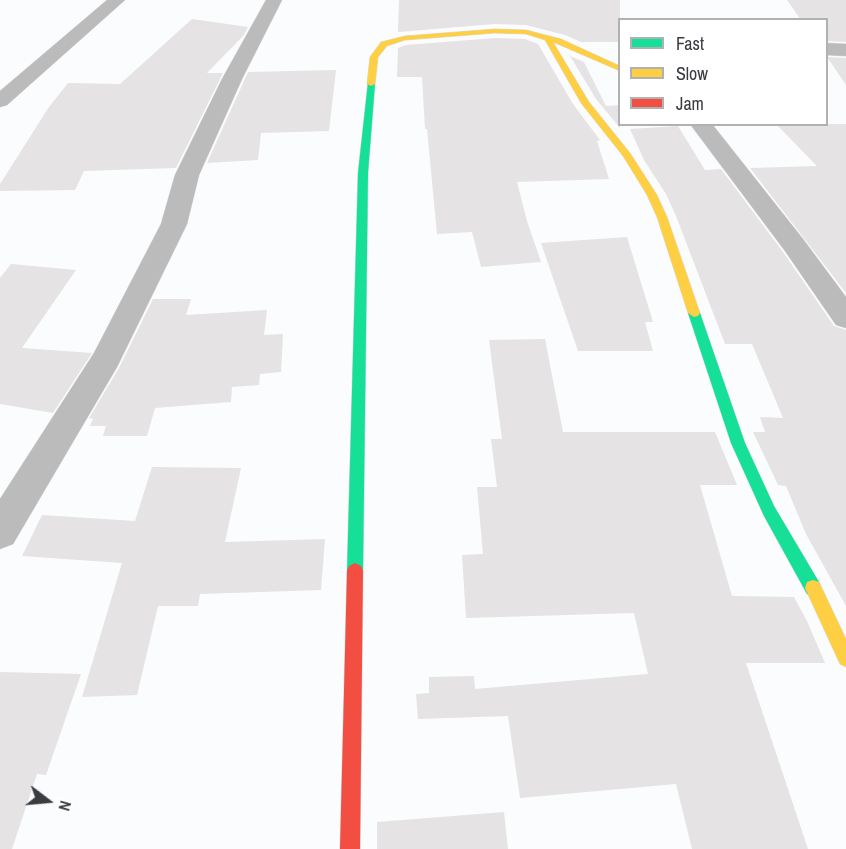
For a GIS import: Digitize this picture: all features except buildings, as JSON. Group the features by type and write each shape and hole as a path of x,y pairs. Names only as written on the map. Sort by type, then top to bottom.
{"street":[{"path":"0,101 117,0"},
{"path":"0,532 106,359 174,224 187,175 232,79 274,0"},
{"path":"350,849 363,173 374,57 384,44 405,38 448,33 526,32 618,68"},
{"path":"548,39 585,103 627,155 652,195 665,225 738,443 769,511 823,606 846,657"},
{"path":"828,50 846,51"},
{"path":"702,126 795,245 846,318"}],"traffic: fast":[{"path":"355,571 363,173 371,84"},
{"path":"694,313 738,443 769,511 813,588"}],"traffic: slow":[{"path":"371,84 374,57 384,44 405,38 495,31 526,32 558,41 618,68"},
{"path":"548,39 585,103 627,155 652,195 662,217 694,313"},
{"path":"813,588 846,658"}],"traffic: jam":[{"path":"350,849 355,571"}]}
